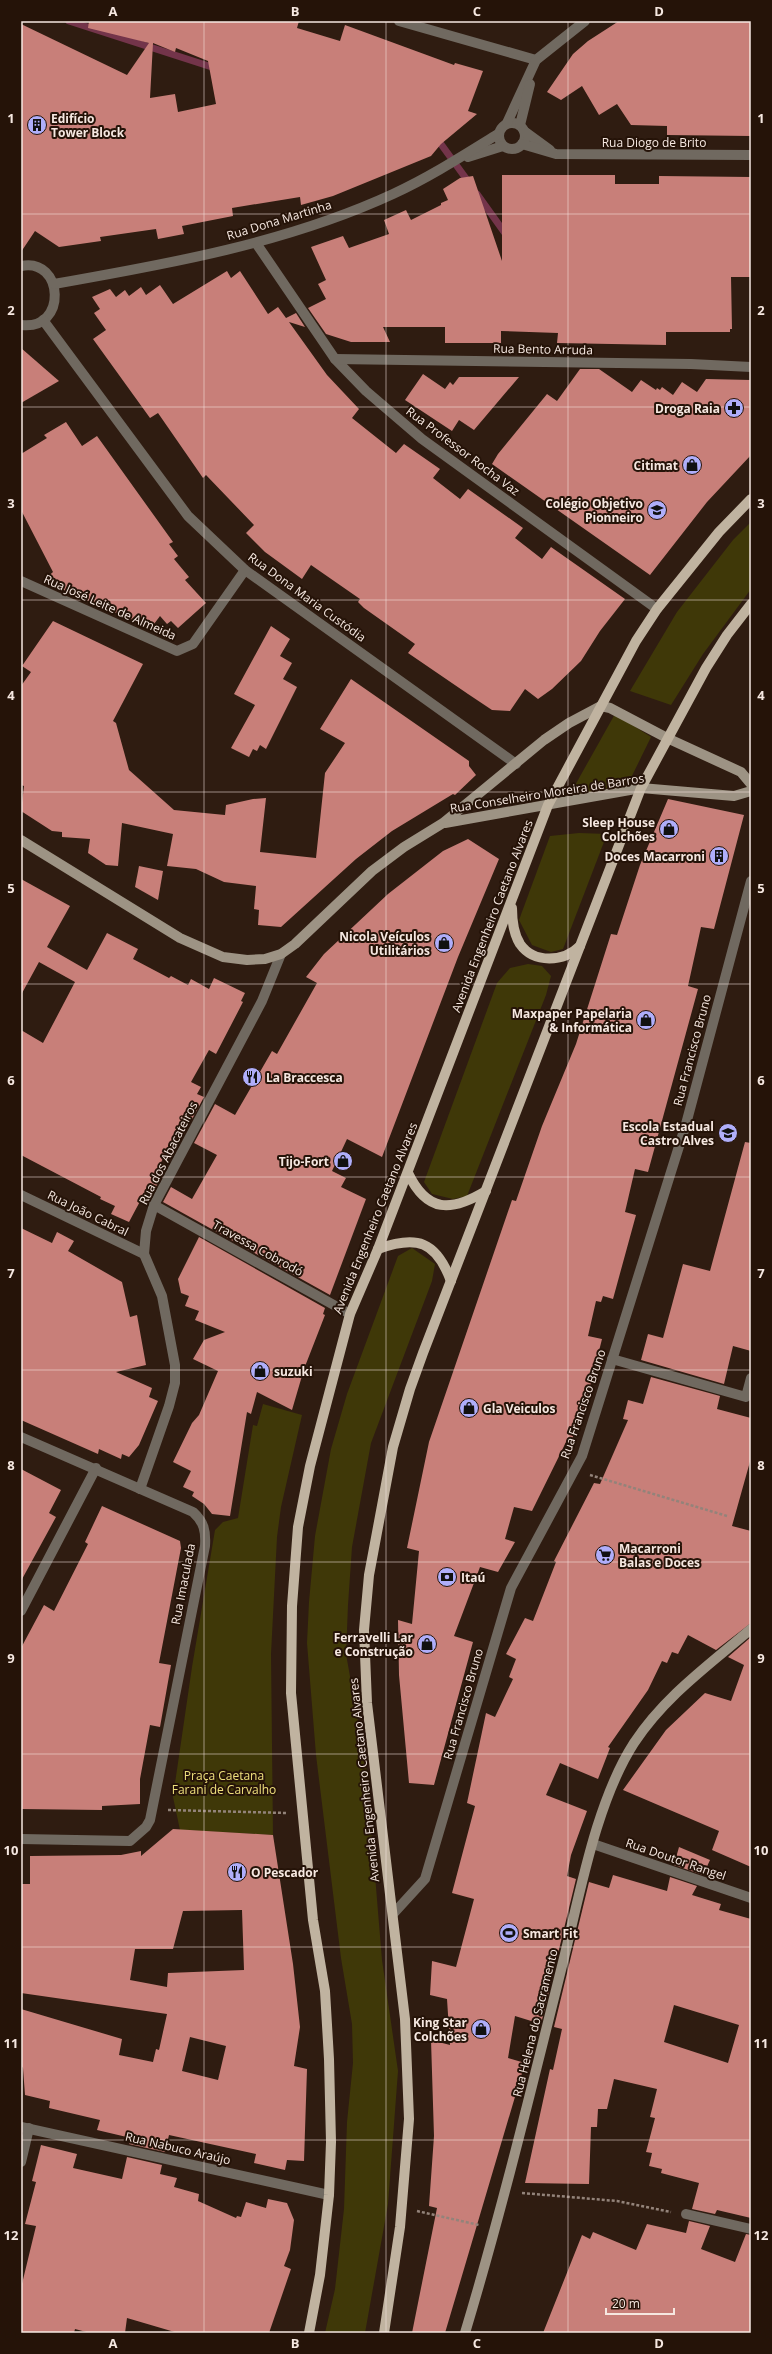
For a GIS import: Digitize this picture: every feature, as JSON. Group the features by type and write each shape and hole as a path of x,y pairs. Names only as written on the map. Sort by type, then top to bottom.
{"main road":[{"name":"Avenida Engenheiro Caetano Alvares","path":"309,2333 320,2274 329,2195 331,2142 329,2059 325,1991 313,1920 304,1814 291,1693 292,1606 298,1527 310,1466 350,1314 408,1173 512,904 548,805 636,641 657,609 719,532 751,499"},
{"name":"Avenida Engenheiro Caetano Alvares","path":"384,2333 402,2207 409,2119 405,2018 367,1703 364,1630 368,1575 393,1447 410,1389 641,788 667,738 727,635 751,604"},
{"name":"Rua Conselheiro Moreira de Barros","path":"21,840 180,938 223,957 247,960 281,954 311,930 372,871 404,847 443,823 569,723 601,706"},
{"path":"601,706 610,708 667,738 741,772 751,784"},
{"name":"Rua Conselheiro Moreira de Barros","path":"443,823 641,788 734,796 751,791"},
{"path":"512,904 512,923 516,936 526,950 546,959 554,959 568,955 580,945"},
{"path":"408,1173 415,1187 425,1198 441,1206 462,1204 486,1191"},
{"path":"378,1249 397,1242 411,1241 426,1245 438,1255 445,1264 451,1281"},
{"name":"Rua Helena do Sacramento","path":"465,2333 497,2229 593,1844 617,1775 633,1745 667,1700 751,1629"}],"street":[{"path":"399,21 536,60"},
{"path":"507,123 536,60 585,21"},
{"path":"536,60 522,128 525,138 522,144 517,148 510,149 503,146 498,134 501,127 507,123 514,122 522,128 556,154"},
{"name":"Rua Dona Martinha","path":"54,284 126,271 256,243 339,215 393,194 455,161 498,134"},
{"name":"Rua Diogo de Brito","path":"522,144 556,154 751,155"},
{"name":"Rua Dona Martinha","path":"455,161 503,146"},
{"name":"Rua Professor Rocha Vaz","path":"256,243 334,359 366,391 422,439 657,609"},
{"path":"21,266 37,268 47,274 54,284 55,304 43,320 35,324 21,325"},
{"name":"Rua Dona Maria Custódia","path":"43,320 188,516 245,570 516,764"},
{"name":"Rua Bento Arruda","path":"334,359 691,364 751,367"},
{"name":"Rua José Leite de Almeida","path":"21,581 177,651 192,644 245,570"},
{"name":"Rua Francisco Bruno","path":"392,1914 425,1879 511,1588 582,1456 686,1124 751,881"},
{"name":"Rua dos Abacateiros","path":"140,1489 169,1406 175,1383 175,1365 162,1296 144,1254 146,1231 154,1206 262,1001 281,954"},
{"name":"Rua João Cabral","path":"21,1195 144,1254"},
{"name":"Travessa Cobrodó","path":"154,1206 350,1314"},
{"path":"612,1359 746,1397 751,1378"},
{"name":"Rua Imaculada","path":"21,1437 96,1468 193,1512 200,1518 206,1530 205,1546 153,1810 146,1827 130,1841 21,1839"},
{"path":"21,1611 96,1468"},
{"name":"Rua Doutor Rangel","path":"593,1844 751,1898"},
{"path":"21,2162 25,2128"},
{"name":"Rua Nabuco Araújo","path":"25,2128 329,2195"},
{"path":"686,2214 751,2229"}],"path":[{"path":"575,1470 726,1516"},
{"path":"153,1810 304,1814"},
{"path":"506,2192 617,2202 686,2214"},
{"path":"402,2207 497,2229"}],"green space":[{"path":"751,522 751,589 703,654 671,705 630,691 677,612 733,540"},
{"path":"615,714 651,737 628,784 569,796"},
{"path":"579,833 607,834 563,949 551,952 532,945 519,920 550,836"},
{"path":"528,964 542,966 551,976 546,995 467,1196 453,1199 432,1194 424,1182 497,983 510,968"},
{"path":"412,1248 435,1264 432,1281 371,1443 352,1547 346,1654 366,1766 382,1960 398,2071 388,2204 365,2333 325,2333 335,2289 344,2209 347,2122 353,2063 352,2024 341,1958 316,1755 307,1643 309,1602 315,1536 331,1449 347,1394 398,1256"},
{"name":"Praça Caetana Farani de Carvalho","path":"263,1404 302,1415 281,1507 277,1537 271,1654 273,1835 180,1830 173,1797 192,1667 215,1530 223,1522 238,1518 253,1425 257,1426"}],"building":[{"path":"89,21 299,21 297,28 340,41 345,25 454,65 455,63 483,71 468,111 477,114 441,144 431,156 333,196 301,205 300,197 232,208 233,216 182,226 184,234 158,239 156,229 100,237 101,241 59,247 35,231 21,252 21,24 127,75 149,43 88,28","holes":["153,43 175,52 176,48 208,61 216,104 178,112 175,94 150,98"]},
{"path":"619,21 751,21 750,136 667,135 667,126 631,125 617,104 599,115 582,86 561,100 547,92 573,54 588,41"},
{"path":"502,175 615,175 615,184 659,184 659,176 751,177 751,277 731,277 732,329 730,329 730,332 666,332 666,345 557,343 558,333 501,331 501,343 445,343 445,327 383,327 390,342 351,342 326,334 308,308 326,299 318,284 326,280 311,247 343,236 349,248 389,234 384,220 406,210 411,220 448,200 443,189 460,178 473,176 502,261"},
{"path":"227,271 231,278 240,271 268,314 278,307 286,318 296,313 305,327 289,322 327,375 359,409 352,418 396,453 404,444 440,469 433,478 460,499 468,489 523,528 515,538 542,559 551,547 625,599 600,631 581,661 552,689 538,699 525,689 510,711 492,710 468,694 408,653 415,644 364,608 358,602 360,599 311,565 302,579 265,552 246,533 254,525 206,475 203,478 158,413 150,418 93,339 106,330 94,313 100,309 92,297 110,289 116,297 125,290 129,296 141,287 146,295 160,285 173,304"},
{"path":"21,348 59,381 21,403"},
{"path":"580,369 599,369 632,392 641,380 656,390 657,388 660,390 662,387 673,395 682,382 697,392 706,379 751,380 751,455 707,502 650,575 492,464 498,454 547,394 557,401"},
{"path":"423,374 445,389 450,382 453,385 459,377 519,377 474,430 459,420 452,431 405,400"},
{"path":"66,422 82,446 97,436 173,542 169,544 178,556 174,559 189,577 185,580 206,603 178,628 171,621 167,624 160,616 151,628 43,581 53,572 21,510 21,454 47,438 44,435"},
{"path":"53,621 143,664 113,721 116,723 129,770 174,810 225,815 226,805 253,799 266,798 260,852 316,858 325,773 345,743 320,729 351,679 469,761 469,766 476,775 455,795 453,794 392,831 356,859 281,927 258,925 259,910 254,909 256,886 224,882 196,869 167,866 173,834 122,823 118,866 106,865 88,853 90,839 62,837 62,832 52,831 21,811 24,786 21,785 21,686 31,672 22,666"},
{"path":"271,626 290,639 280,656 292,663 283,679 297,687 266,749 260,745 257,751 253,749 249,757 231,748 255,705 234,694"},
{"path":"668,799 744,815 714,929 701,927 688,986 698,989 648,1172 635,1169 625,1212 636,1215 613,1299 603,1296 601,1302 596,1301 588,1336 602,1339 586,1403 570,1444 566,1442 532,1511 514,1507 505,1539 515,1542 498,1572 480,1567 454,1636 473,1642 434,1785 409,1783 399,1675 398,1620 412,1624 419,1551 407,1548 429,1442 512,1200 516,1201 542,1126 576,1044 611,934 617,935 640,865"},
{"path":"468,839 499,859 458,957 382,1157 347,1139 332,1171 346,1178 341,1187 366,1199 330,1295 163,1202 171,1187 192,1199 217,1155 194,1143 215,1104 235,1115 272,1051 277,1054 317,983 306,977 324,954 388,894 443,851"},
{"path":"139,866 163,871 158,900 135,887"},
{"path":"21,879 70,906 47,947 87,970 107,933 138,949 133,959 169,978 171,976 188,985 191,979 209,989 214,978 245,993 241,1001 243,1002 216,1054 209,1050 191,1082 201,1087 197,1094 204,1097 183,1136 177,1133 153,1177 159,1181 151,1196 145,1192 129,1222 111,1214 115,1206 100,1199 101,1197 21,1155 21,1030 43,1043 75,982 39,962 21,995"},
{"path":"745,1142 751,1143 751,1351 733,1346 724,1384 641,1360 648,1334 663,1338 683,1264 710,1271"},
{"path":"21,1228 52,1243 57,1232 74,1241 68,1251 122,1282 130,1317 137,1315 146,1365 116,1372 152,1388 149,1397 158,1401 139,1445 129,1457 122,1454 121,1459 99,1449 98,1454 21,1420"},
{"path":"199,1237 325,1308 323,1314 325,1315 304,1369 292,1410 257,1392 251,1414 247,1412 230,1516 212,1514 204,1504 192,1496 194,1492 183,1487 191,1471 173,1462 192,1423 199,1415 218,1371 193,1359 204,1340 225,1332 195,1320 199,1311 185,1306 189,1296 181,1293 178,1279"},
{"path":"651,1377 720,1396 717,1409 751,1418 751,1458 732,1526 751,1531 751,1623 716,1650 688,1635 678,1654 672,1652 667,1663 662,1661 648,1690 608,1747 610,1748 598,1779 560,1763 546,1795 587,1811 571,1855 567,1876 576,1879 541,2024 515,2016 508,2058 525,2063 445,2333 412,2333 437,2208 429,2206 434,2136 431,2040 450,2045 447,1999 430,1995 432,1961 456,1967 474,1899 452,1893 475,1806 467,1803 486,1713 495,1717 513,1679 509,1677 516,1659 506,1654 525,1618 533,1621 556,1562 554,1561 594,1483 600,1484 628,1420 623,1419 628,1400 643,1404"},
{"path":"21,1469 61,1490 49,1513 56,1517 21,1581"},
{"path":"102,1506 180,1541 181,1548 159,1663 171,1665 160,1727 150,1725 140,1779 140,1804 102,1806 102,1810 21,1809 21,1648 44,1605 54,1611 88,1544 85,1542"},
{"path":"751,1637 751,1867 712,1850 719,1831 623,1790 666,1730 705,1693 731,1701 744,1665 728,1657"},
{"path":"173,1829 273,1835 293,1964 300,2027 294,2066 307,2069 304,2161 287,2160 285,2170 254,2163 256,2154 169,2135 165,2152 129,2144 131,2138 97,2130 100,2120 49,2108 50,2101 25,2095 23,2068 21,2065 21,2009 122,2039 119,2055 153,2062 156,2049 159,2050 167,2014 21,1993 21,1884 30,1884 30,1856 121,1855 141,1851 141,1856","holes":["242,1910 244,1970 168,1973 167,1987 130,1980 135,1949 173,1949 183,1911","190,2037 226,2046 218,2080 182,2071"]},
{"path":"679,1847 710,1860 703,1875 674,1865"},
{"path":"613,1875 667,1891 670,1877 697,1886 692,1895 721,1904 719,1910 751,1919 751,2218 717,2210 715,2214 692,2209 699,2183 661,2173 662,2169 649,2166 652,2153 646,2152 655,2118 650,2117 657,2089 614,2079 607,2109 598,2109 597,2127 591,2127 589,2184 525,2183 550,2069 553,2070 562,2029 554,2027 589,1882 609,1888","holes":["674,2005 739,2025 728,2063 664,2042"]},
{"path":"41,2145 77,2154 73,2168 122,2179 127,2157 162,2165 160,2174 177,2178 174,2187 199,2194 198,2201 236,2218 237,2216 241,2217 246,2202 266,2208 268,2199 287,2203 294,2220 290,2250 284,2266 291,2269 269,2333 178,2333 127,2318 125,2333 90,2333 75,2329 74,2333 21,2333 21,2288 36,2226 25,2224 36,2182 32,2181"},
{"path":"689,2221 710,2226 701,2249 735,2262 746,2234 751,2235 751,2333 543,2333 582,2235 590,2239 593,2232 636,2250 647,2224 686,2233"}],"waterway":[{"path":"69,21 218,69"},
{"path":"435,139 438,140 470,184"},
{"path":"477,194 507,236"}],"place":[{"name":"Edifício Tower Block","path":"37,125"},
{"name":"Droga Raia","path":"734,408"},
{"name":"Citimat","path":"692,465"},
{"name":"Colégio Objetivo Pionneiro","path":"657,510"},
{"name":"Sleep House Colchões","path":"669,829"},
{"name":"Doces Macarroni","path":"719,856"},
{"name":"Nicola Veículos Utilitários","path":"444,943"},
{"name":"Maxpaper Papelaria & Informática","path":"646,1020"},
{"name":"La Braccesca","path":"252,1077"},
{"name":"Escola Estadual Castro Alves","path":"728,1133"},
{"name":"Tijo-Fort","path":"343,1161"},
{"name":"suzuki","path":"260,1371"},
{"name":"Gla Veiculos","path":"469,1408"},
{"name":"Macarroni Balas e Doces","path":"605,1555"},
{"name":"Itaú","path":"447,1577"},
{"name":"Ferravelli Lar e Construção","path":"427,1644"},
{"name":"O Pescador","path":"237,1872"},
{"name":"Smart Fit","path":"509,1933"},
{"name":"King Star Colchões","path":"481,2029"}]}
